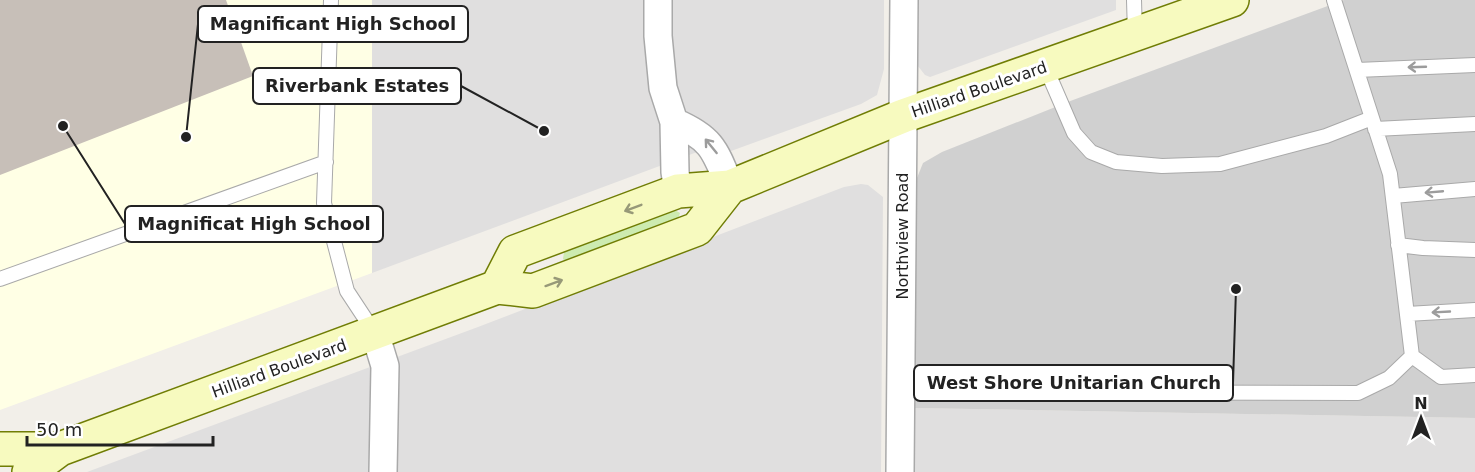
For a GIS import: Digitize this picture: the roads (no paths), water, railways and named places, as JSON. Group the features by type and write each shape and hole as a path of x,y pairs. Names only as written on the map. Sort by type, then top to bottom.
{"main road":[{"name":"Hilliard Boulevard","path":"497,287 515,252 678,191 730,186 903,116 1232,0"},
{"name":"Hilliard Boulevard","path":"29,472 375,333 497,287 533,291 698,229 730,186"},
{"name":"Hilliard Boulevard","path":"0,449 60,460"}],"street":[{"path":"658,0 658,36 663,88 674,122 675,172 678,191"},
{"name":"Northview Road","path":"900,472 904,0"},
{"path":"674,122 705,139 716,152 730,186"},
{"path":"375,333 385,366 383,472"}],"lane":[{"path":"331,0 324,203 347,291 375,333"},
{"path":"1134,0 1135,34"},
{"path":"1334,0 1390,174 1412,356 1441,377 1475,375"},
{"path":"1357,70 1475,65"},
{"path":"1045,66 1074,133 1091,152 1116,162 1162,166 1220,164 1374,123 1475,124"},
{"path":"0,279 326,162"},
{"path":"1393,196 1475,189"},
{"path":"1398,244 1423,248 1475,250"},
{"path":"1407,314 1475,310"},
{"path":"901,392 1358,393 1389,378 1412,356"}],"place":[{"name":"Magnificat High School","path":"63,126"},
{"name":"Riverbank Estates","path":"544,131"},
{"name":"Magnificant High School","path":"186,137"},
{"name":"West Shore Unitarian Church","path":"1236,289"}]}
